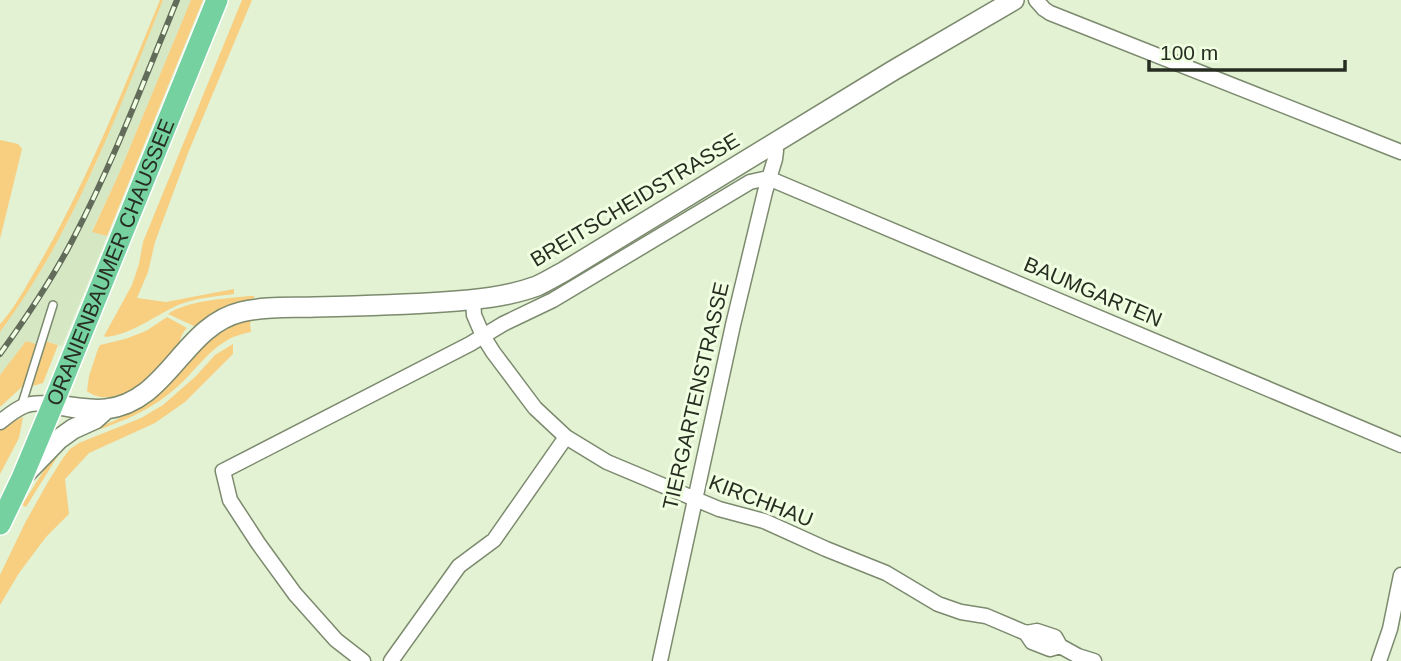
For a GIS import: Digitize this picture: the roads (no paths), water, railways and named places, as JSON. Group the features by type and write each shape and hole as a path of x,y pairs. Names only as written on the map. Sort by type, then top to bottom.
{"main road":[{"name":"ORANIENBAUMER CHAUSSEE","path":"0,524 53,404 217,0"}],"street":[{"name":"BREITSCHEIDSTRASSE","path":"53,404 106,409 128,402 144,394 164,376 206,329 242,312 473,300 508,295 538,285 1014,0"},
{"path":"1036,0 1050,13 1401,152"},
{"name":"TIERGARTENSTRASSE","path":"660,661 733,325 768,178 775,159 773,143"},
{"name":"BREITSCHEIDSTRASSE","path":"363,661 336,639 295,594 230,500 223,471 553,300 750,182 768,178"},
{"name":"BAUMGARTEN","path":"768,178 1401,445"},
{"name":"KIRCHHAU","path":"473,300 474,315 483,336 535,408 566,437 607,462 719,509 764,521 886,573 938,604 961,612 986,616 1026,633 1037,631 1055,637 1060,646 1094,661"},
{"path":"0,422 33,402 53,404"},
{"name":"BREITSCHEIDSTRASSE","path":"22,478 59,439 96,419 106,409"},
{"path":"391,661 459,566 494,540 566,437"},
{"path":"1379,661 1390,629 1401,575"}],"lane":[{"path":"21,408 53,305"}],"railway":[{"path":"0,354 47,285 87,212 128,122 177,0"}]}
